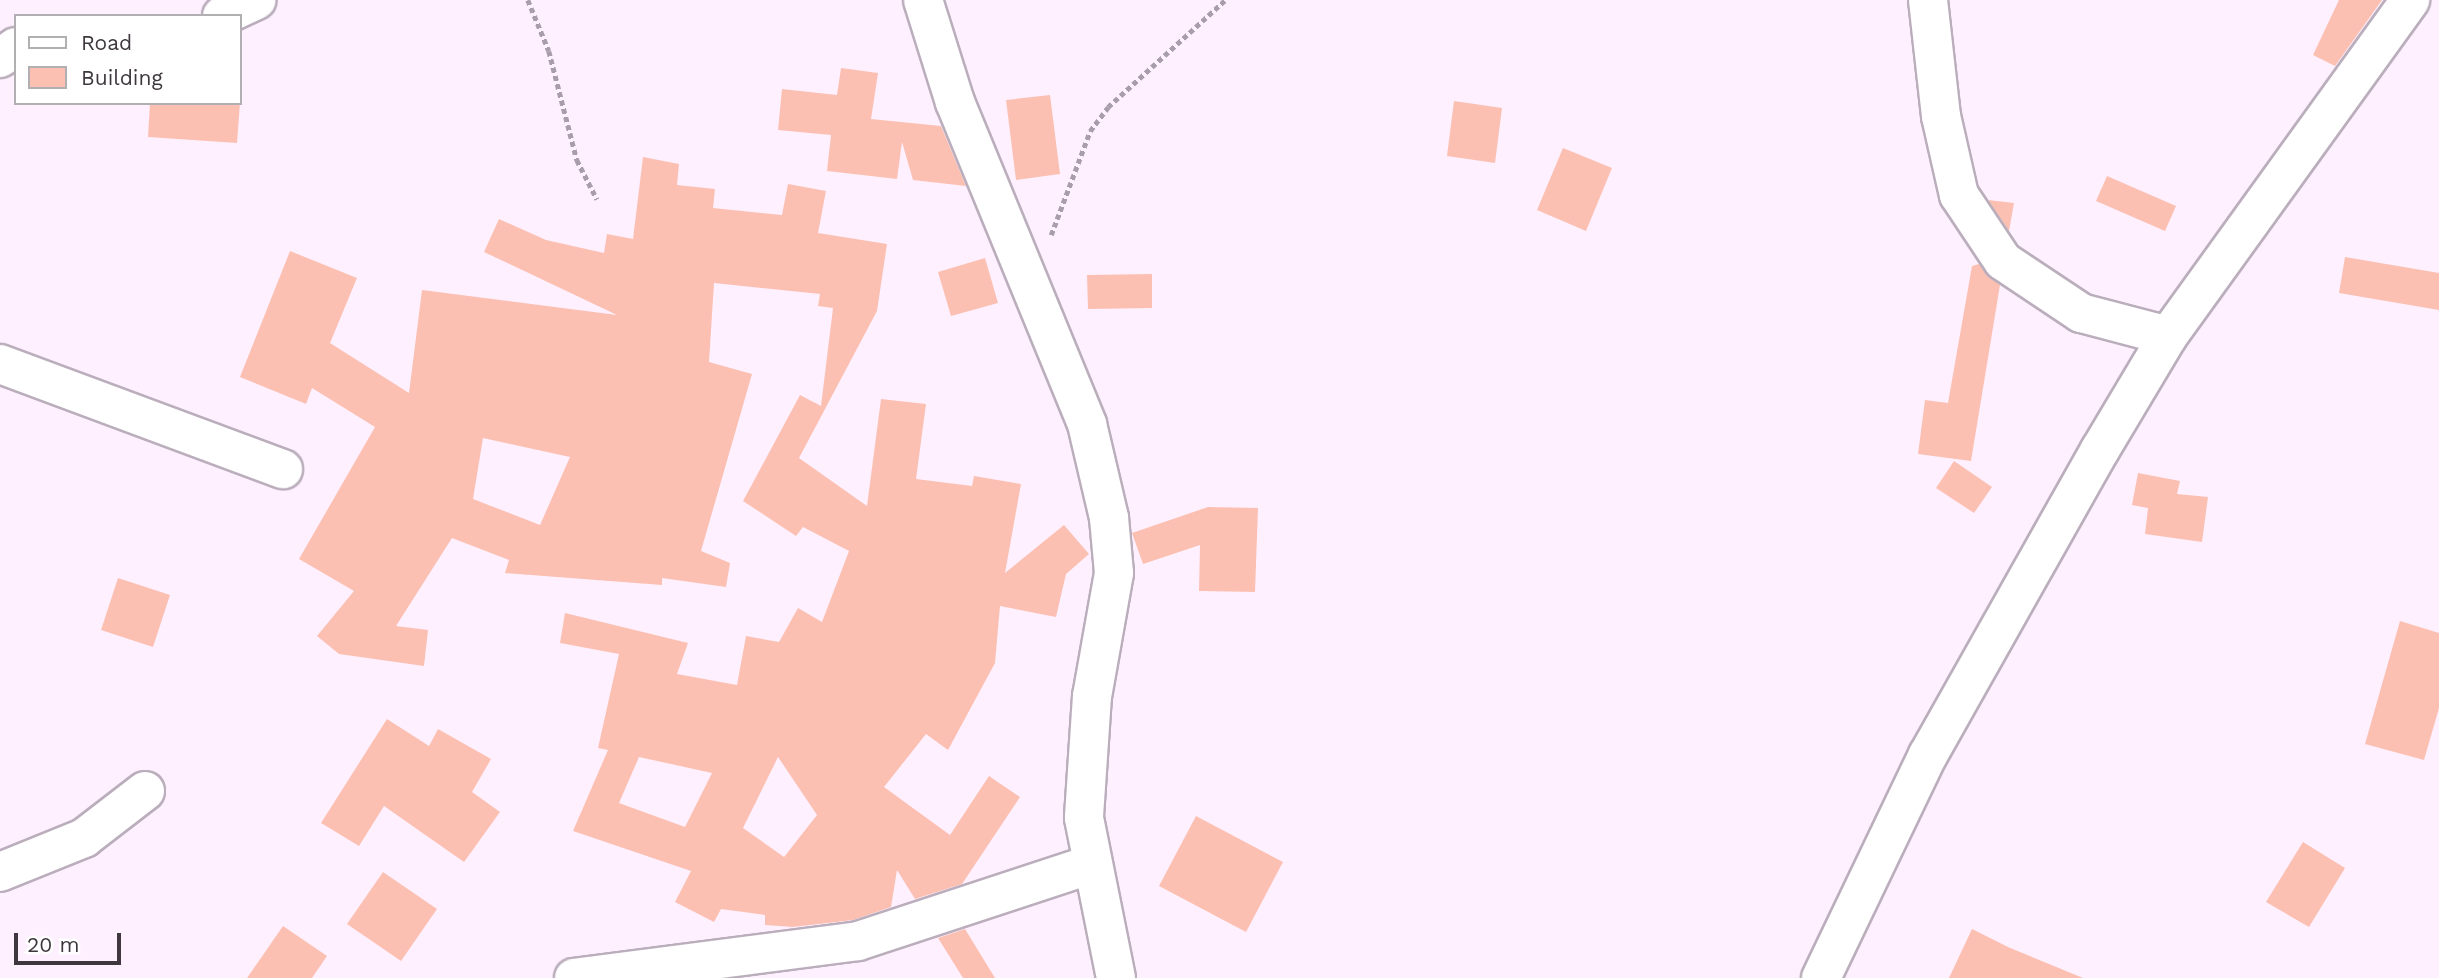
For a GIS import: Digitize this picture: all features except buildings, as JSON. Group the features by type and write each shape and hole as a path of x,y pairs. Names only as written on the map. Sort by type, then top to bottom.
{"street":[{"path":"226,14 257,0"},
{"path":"923,0 955,102 1087,424 1109,518 1114,573 1092,696 1084,818 1116,978"},
{"path":"1928,0 1941,116 1959,195 2003,261 2081,313 2168,337"},
{"path":"1821,978 1928,755 2168,337 2410,0"},
{"path":"0,364 283,469"},
{"path":"0,872 84,838 145,791"},
{"path":"574,978 858,941 1092,864"}],"path":[{"path":"528,0 550,51 577,160 597,199"},
{"path":"1049,240 1090,131 1108,107 1225,0"}]}
